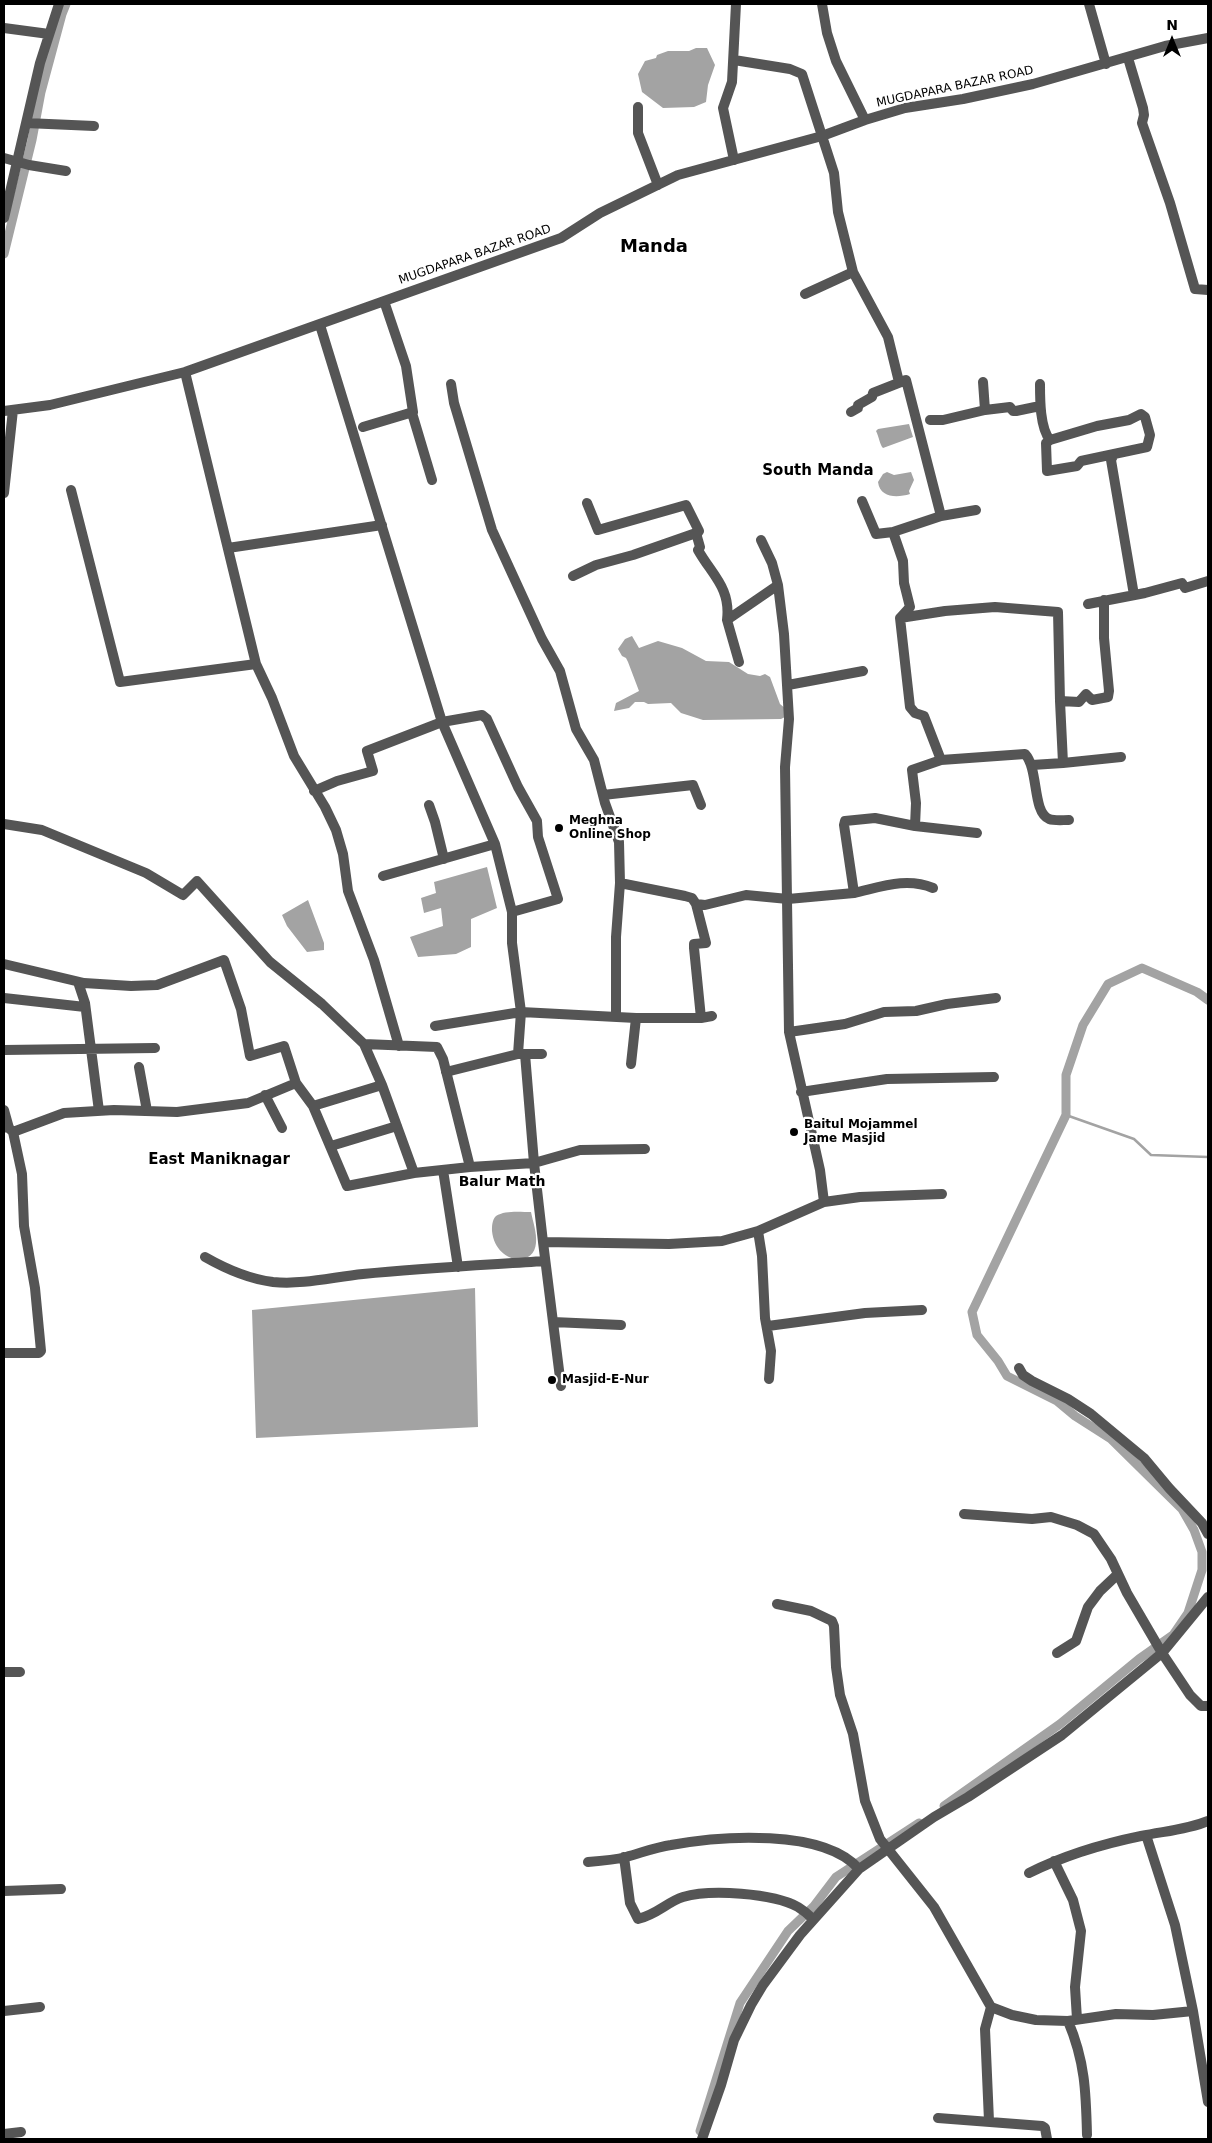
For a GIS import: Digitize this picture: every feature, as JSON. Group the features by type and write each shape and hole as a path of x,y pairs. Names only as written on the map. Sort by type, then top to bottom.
{"street":[{"path":"4,218 23,164 32,123 40,63 59,4"},
{"path":"734,160 723,108 732,82 734,60 733,25 736,4"},
{"path":"822,4 827,33 836,60 865,120"},
{"path":"1088,4 1106,64"},
{"path":"4,28 49,34"},
{"name":"MUGDAPARA BAZAR ROAD","path":"8,411 60,402 185,372 561,238 600,213 678,175 822,136 905,108 964,99 1033,84 1165,46 1208,38"},
{"path":"1128,58 1143,108 1142,123 1170,203 1195,289 1208,290"},
{"path":"734,60 790,69 802,74 834,173 838,212 853,272 888,337 900,382"},
{"path":"638,107 638,133 658,185"},
{"path":"32,123 94,126"},
{"path":"4,158 23,164 66,170"},
{"path":"804,294 853,272"},
{"path":"384,300 406,366 412,413 432,480"},
{"path":"320,324 442,722 495,844 512,912 512,943 521,1012 522,1054 561,1386"},
{"path":"185,372 256,664 272,698 294,756 325,807 336,830 343,854 348,891 374,960 400,1046"},
{"path":"851,412 858,408 858,404 872,397 873,393 906,380 941,516"},
{"path":"984,382 985,410"},
{"path":"451,384 454,403 492,530 542,640 560,672 576,729 594,760 603,795 619,842 620,883 616,937 616,1016"},
{"path":"1040,384 1040,406 1047,436 1050,440"},
{"path":"930,420 943,420 1005,407 1010,407 1016,411 1040,406"},
{"path":"4,493 8,411"},
{"path":"364,427 412,413"},
{"path":"1141,414 1145,417 1150,435 1148,447 1114,454 1081,461 1077,466 1047,471 1046,442 1097,426 1129,420 1141,414"},
{"path":"1114,454 1111,460 1134,595"},
{"path":"71,490 120,682 256,664"},
{"path":"862,501 876,534 894,532 941,516 976,510"},
{"path":"588,503 598,530 686,506 699,530 697,534 700,547 698,550 724,589 729,607 727,620 738,662"},
{"path":"228,548 382,524"},
{"path":"894,532 903,561 904,583 910,607 900,618 910,707 915,714 924,716 941,760"},
{"path":"573,576 596,565 697,534"},
{"path":"761,540 772,563 778,585 788,685 789,719 785,767 789,1032 820,1170 824,1202"},
{"path":"1088,604 1182,583 1185,588 1208,581"},
{"path":"727,620 778,585"},
{"path":"1060,701 1079,702 1086,694 1092,700 1108,697 1104,638 1104,600"},
{"path":"900,618 995,607 1058,612 1063,763"},
{"path":"788,685 862,672"},
{"path":"314,791 337,781 373,771 366,751 442,722 482,715 487,719 518,787 537,821 538,837 558,899 512,912"},
{"path":"915,826 916,803 912,770 941,760 1021,753 1028,757 1032,765 1042,812 1051,820 1069,820"},
{"path":"1032,765 1091,762 1121,757"},
{"path":"603,795 693,785 701,805"},
{"path":"428,805 435,822 444,859"},
{"path":"854,892 845,821 875,818 894,820 915,826 977,833"},
{"path":"4,824 42,830 146,873 183,895 197,881 270,962 322,1004 364,1044 382,1085 414,1173"},
{"path":"383,876 495,844"},
{"path":"620,883 685,896 692,898 696,904 706,943 694,944 701,1018"},
{"path":"696,904 705,905 746,895 788,899 854,892 894,883 920,883 933,888"},
{"path":"4,964 78,982 131,986 157,985 224,960 241,1009 250,1056 284,1046 296,1083 314,1106 347,1186 414,1173 534,1163 580,1150 645,1149"},
{"path":"78,982 85,1007 99,1111"},
{"path":"4,998 85,1007"},
{"path":"789,1032 845,1024 884,1012 916,1011 947,1004 996,998"},
{"path":"436,1026 521,1012 636,1018 701,1018 712,1016"},
{"path":"631,1064 636,1018"},
{"path":"364,1044 438,1047 470,1167"},
{"path":"4,1050 155,1048"},
{"path":"446,1072 522,1054 542,1054"},
{"path":"139,1067 147,1111"},
{"path":"801,1092 887,1079 994,1077"},
{"path":"9,1129 64,1114 99,1111 177,1112 248,1103 296,1083"},
{"path":"314,1106 382,1085"},
{"path":"265,1095 282,1128"},
{"path":"4,1110 22,1174 24,1226 35,1288 41,1351 39,1354 4,1353"},
{"path":"331,1146 397,1126"},
{"path":"443,1170 458,1267"},
{"path":"543,1242 669,1244 722,1241 758,1231 824,1202 860,1197 942,1194"},
{"path":"758,1231 771,1350 769,1379"},
{"path":"205,1257 224,1268 273,1282 300,1282 363,1274 545,1261"},
{"path":"768,1326 865,1313 922,1310"},
{"path":"553,1322 621,1325"},
{"path":"1019,1368 1032,1381 1068,1399 1091,1414 1138,1452 1169,1488 1198,1517 1208,1534"},
{"path":"964,1514 1032,1519 1051,1517 1078,1525 1094,1534 1103,1545 1154,1639 1190,1695 1200,1706 1208,1706"},
{"path":"1057,1653 1076,1641 1088,1607 1100,1590 1118,1574"},
{"path":"702,2139 734,2040 742,2022 763,1985 809,1915 855,1865 884,1844 1062,1734 1162,1651 1208,1597"},
{"path":"777,1604 811,1611 832,1621 840,1694 853,1734 865,1801 884,1844 934,1908 991,2007 1012,2015 1036,2020 1073,2020 1116,2014 1153,2015 1193,2011"},
{"path":"4,1672 20,1672"},
{"path":"1029,1873 1054,1861 1096,1846 1146,1835 1178,1831 1208,1821"},
{"path":"1146,1835 1175,1925 1193,2011 1208,2102"},
{"path":"588,1862 624,1857 668,1845 733,1838 800,1841 834,1851 855,1865"},
{"path":"624,1857 630,1903 638,1919 652,1916 681,1897 706,1892 776,1899 796,1906 809,1915"},
{"path":"1054,1861 1073,1900 1081,1931 1073,2020 1086,2090 1087,2135"},
{"path":"4,1891 61,1889"},
{"path":"4,2010 40,2007"},
{"path":"989,2121 985,2029 991,2007"},
{"path":"938,2118 1042,2126 1045,2128 1047,2139"},
{"path":"4,2134 21,2132"}],"shaded area":[{"path":"696,48 707,48 715,65 708,85 706,102 694,107 663,108 642,92 638,74 645,61 656,58 657,55 668,51 689,51"},
{"path":"909,424 913,437 883,448 876,431 878,429"},
{"path":"887,472 894,475 911,472 914,480 909,491 910,494 895,496 882,491 878,482 883,474"},
{"path":"632,636 639,648 658,641 682,648 706,661 729,662 748,674 760,676 765,674 770,677 780,704 786,709 787,716 781,719 703,720 681,713 671,703 648,704 644,702 635,702 629,708 614,711 616,703 639,691 626,658 622,656 618,649 625,639"},
{"path":"487,867 497,908 471,919 471,947 456,954 418,957 410,937 443,926 441,908 424,913 421,898 436,893 434,882"},
{"path":"308,900 324,943 324,950 307,952 287,926 282,915"},
{"path":"531,1212 536,1235 534,1251 529,1257 522,1259 514,1259 507,1256 495,1242 492,1231 494,1219 496,1216 504,1213"},
{"path":"475,1288 478,1427 256,1438 252,1310"}],"waterway":[{"path":"4,254 32,140 41,92 66,4"},
{"path":"944,1806 1060,1724 1139,1659 1173,1635 1188,1613 1202,1570 1202,1552 1194,1530 1182,1509 1111,1439 1075,1416 1057,1401 1007,1376 998,1361 977,1335 972,1312 1066,1115 1066,1075 1083,1025 1108,984 1142,968 1197,992 1208,1000"},
{"path":"1066,1115 1134,1139 1151,1155 1208,1157"},
{"path":"700,2131 740,2003 788,1931 814,1906 836,1877 919,1823"}],"place":[{"name":"Meghna Online Shop","path":"559,828"},
{"name":"Baitul Mojammel Jame Masjid","path":"794,1132"},
{"name":"Masjid-E-Nur","path":"552,1380"}],"district":[{"name":"Manda","path":"654,247"},
{"name":"South Manda","path":"818,471"},
{"name":"East Maniknagar","path":"219,1160"},
{"name":"Balur Math","path":"502,1182"}]}
